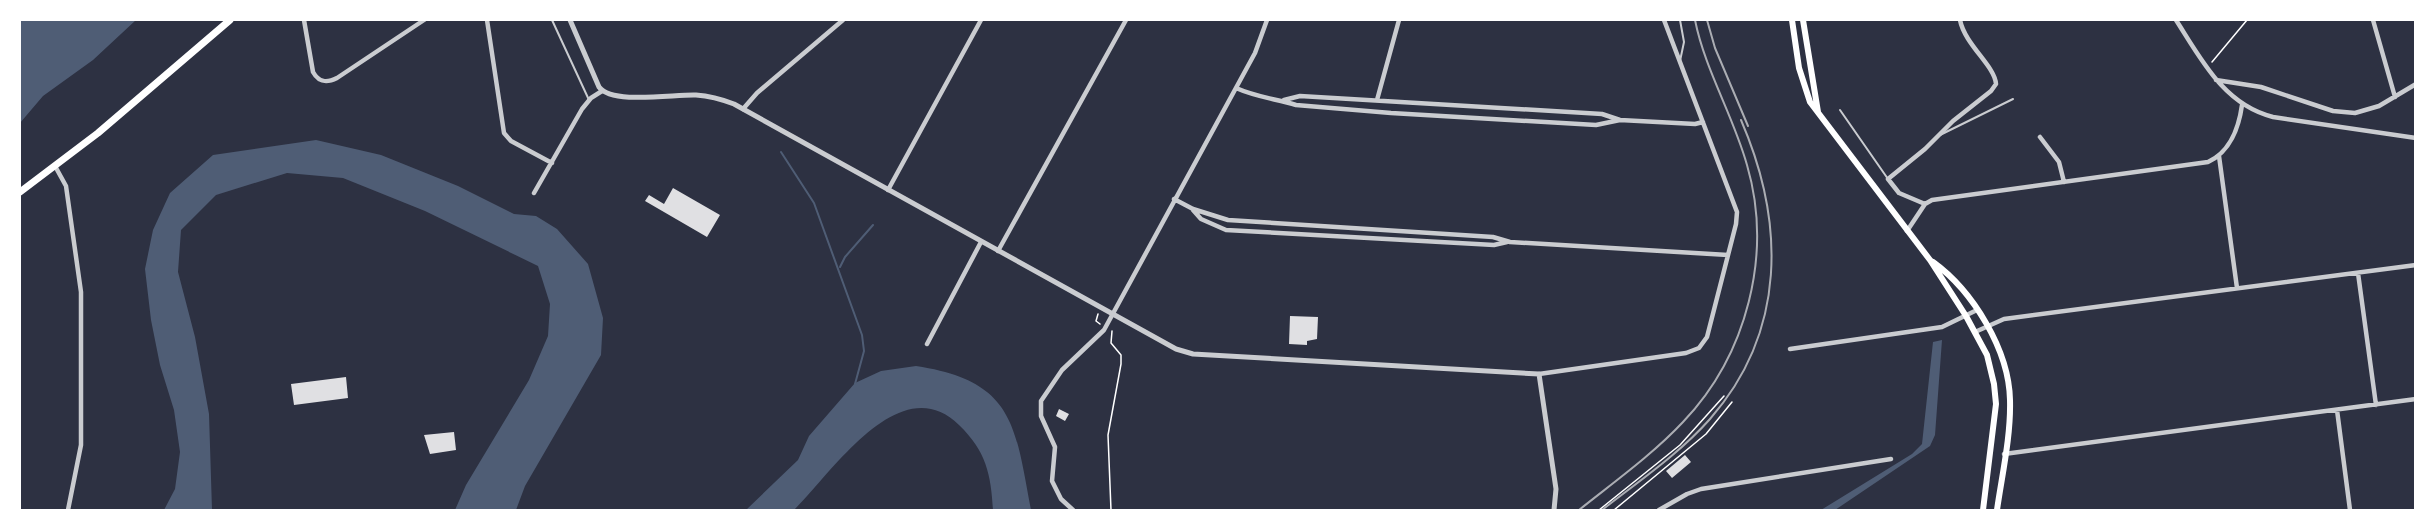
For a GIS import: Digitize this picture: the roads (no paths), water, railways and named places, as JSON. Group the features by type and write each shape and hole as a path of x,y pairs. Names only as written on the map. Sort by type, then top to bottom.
{"main road":[{"path":"20,192 55,166 230,20"},
{"path":"1793,20 1802,80 1810,102 1930,260 1966,316 1990,365 1996,394 1983,510"},
{"path":"1803,20 1818,112"},
{"path":"1930,260 1947,273 1977,310 1999,353 2009,387 2010,403 1997,510"}],"street":[{"path":"304,20 313,71 318,79 327,82 337,78 424,20"},
{"path":"487,20 504,133 514,143 552,163"},
{"path":"570,20 602,91 614,97 706,96 743,109 1176,349 1193,354 1539,374 1591,368 1699,348 1707,337 1737,212 1664,20"},
{"path":"743,109 757,93 843,20"},
{"path":"888,190 981,20"},
{"path":"998,251 1126,20"},
{"path":"1073,510 1061,499 1054,487 1052,474 1055,447 1041,416 1040,405 1054,380 1101,333 1255,53 1267,20"},
{"path":"1377,100 1399,20"},
{"path":"1925,204 1899,194 1888,178 1925,149 1996,84 1994,75 1967,39 1960,20"},
{"path":"2176,20 2216,80 2242,105 2273,117 2415,138"},
{"path":"2373,20 2396,97"},
{"path":"2216,80 2260,87 2343,113 2373,109 2415,84"},
{"path":"1236,88 1261,98 1284,100 1296,105 1401,114 1596,125 1620,120 1694,124 1703,122"},
{"path":"534,193 589,100 602,91"},
{"path":"1284,100 1300,96 1377,100 1602,114 1620,120"},
{"path":"1907,231 1925,204 1936,199 2198,164 2219,156 2238,127 2242,105"},
{"path":"2040,137 2059,162 2064,182"},
{"path":"2219,156 2237,288"},
{"path":"55,166 66,186 81,292 81,445 68,510"},
{"path":"1174,199 1193,209 1228,220 1494,237 1510,242 1728,255"},
{"path":"1193,209 1201,219 1226,230 1494,245 1510,242"},
{"path":"927,344 981,242"},
{"path":"1975,332 2011,318 2415,265"},
{"path":"2358,273 2376,405"},
{"path":"1790,349 1942,327 1977,310"},
{"path":"1539,374 1556,489 1555,508"},
{"path":"2004,454 2415,399"},
{"path":"2337,410 2350,510"},
{"path":"1659,510 1694,491 1847,469 1891,459"},
{"path":"1729,486 1730,492"}],"lane":[{"path":"552,20 589,100"},
{"path":"1680,20 1684,46 1680,61"},
{"path":"1938,135 1949,133 2013,99"},
{"path":"1840,110 1888,178"}],"water":[{"path":"20,20 136,20 93,60 43,96 20,123"},
{"path":"316,140 381,155 458,186 514,214 536,216 557,229 588,264 603,318 601,355 525,486 516,510 455,510 466,485 529,380 548,336 550,304 538,266 425,211 343,178 287,173 216,195 181,230 178,272 195,337 209,414 212,510 164,510 175,489 180,452 174,410 160,365 151,320 145,269 153,230 170,193 213,155"},
{"path":"1942,340 1935,435 1930,446 1835,510 1821,510 1912,454 1922,444 1933,342"},
{"path":"916,366 949,373 973,383 992,396 1005,412 1014,431 1031,510 993,510 991,485 985,464 968,435 959,425 937,410 914,409 891,417 869,432 847,452 794,510 746,510 798,460 809,436 855,383 881,371"}],"waterway":[{"path":"781,152 814,203 862,335 864,351 855,384"},
{"path":"840,267 845,257 873,225"}],"railway":[{"path":"1579,510 1633,468 1683,422 1705,395 1724,366 1749,302 1755,268 1757,233 1754,199 1741,146 1705,57 1695,20"},
{"path":"1707,20 1715,48 1748,126"},
{"path":"1602,510 1658,467 1698,432 1735,385 1754,350 1765,313 1771,275 1771,236 1766,197 1741,120"}]}
